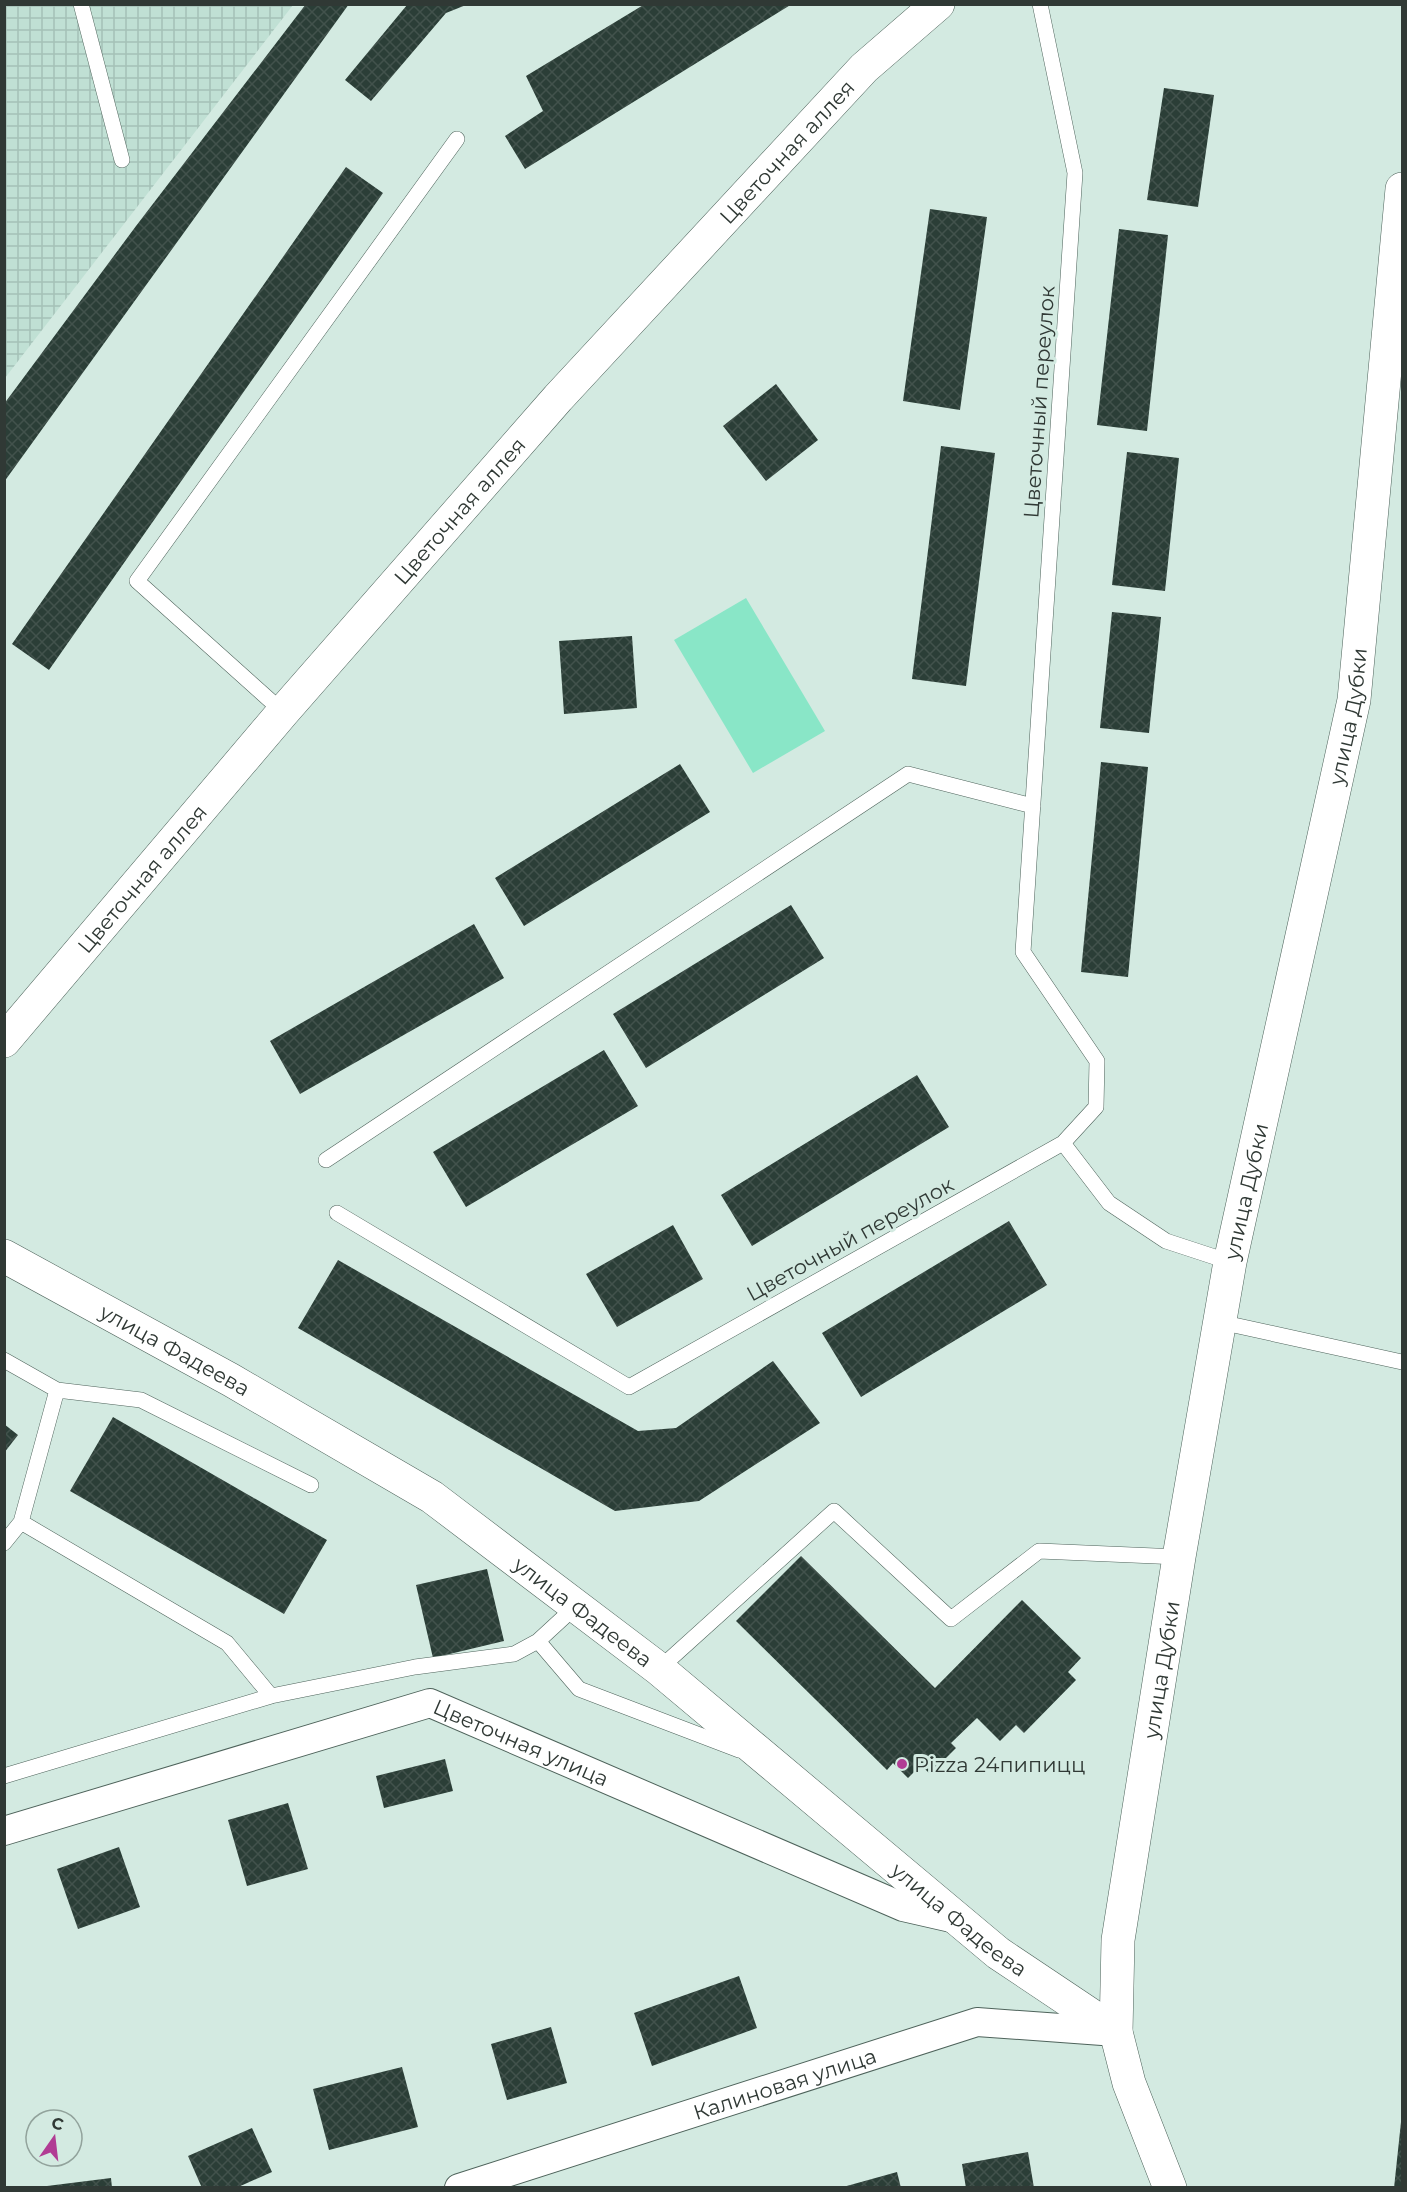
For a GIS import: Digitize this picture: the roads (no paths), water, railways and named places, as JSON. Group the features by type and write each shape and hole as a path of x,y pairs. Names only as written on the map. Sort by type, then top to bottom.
{"street":[{"name":"Цветочная аллея","path":"4,1041 283,712 558,398 864,68 932,6"},
{"name":"улица Дубки","path":"1170,2187 1128,2083 1116,2032 1118,1940 1179,1557 1230,1262 1354,700 1402,189"},
{"name":"улица Фадеева","path":"4,1256 231,1380 432,1497 659,1669 998,1953 1116,2032"},
{"name":"Цветочная улица","path":"4,1831 430,1703 903,1908 960,1920"},
{"name":"Калиновая улица","path":"459,2187 977,2022 1116,2032"}],"lane":[{"path":"81,4 122,160"},
{"name":"Цветочный переулок","path":"337,1213 629,1387 1063,1143 1096,1107 1096,1061 1023,952 1075,173 1040,4"},
{"path":"283,712 137,581 457,139"},
{"path":"326,1160 908,774 1033,806"},
{"path":"1063,1143 1109,1203 1166,1241 1230,1262"},
{"path":"1220,1322 1402,1362"},
{"path":"4,1360 57,1390 141,1400 312,1485"},
{"path":"4,1543 21,1522 57,1390"},
{"path":"659,1669 834,1511 951,1619 1039,1551 1179,1557"},
{"path":"21,1522 227,1643 271,1696"},
{"path":"4,1776 271,1696 415,1667 514,1654 538,1641 576,1606"},
{"path":"538,1641 579,1689 769,1761"}],"place":[{"name":"Pizza 24пипицц","path":"902,1764"}]}
